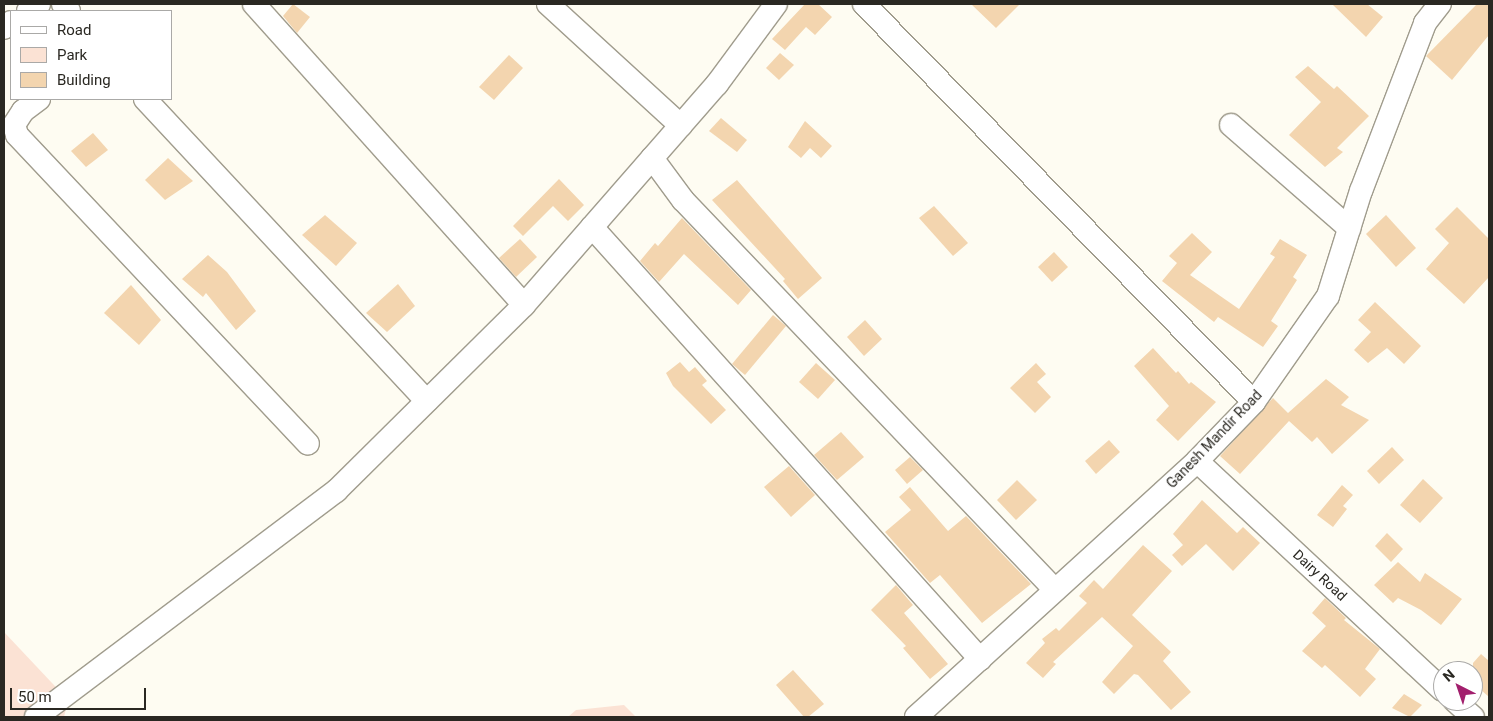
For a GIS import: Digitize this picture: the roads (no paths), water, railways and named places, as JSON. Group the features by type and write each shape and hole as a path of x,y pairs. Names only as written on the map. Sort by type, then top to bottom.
{"street":[{"path":"254,4 524,305"},
{"path":"548,4 680,126"},
{"path":"36,717 336,491 524,305 717,84 776,4"},
{"path":"864,4 1254,402"},
{"name":"Ganesh Mandir Road","path":"916,717 1197,460 1254,402 1328,296 1349,228 1425,23 1440,4"},
{"path":"38,100 23,111 14,125 17,135 308,444"},
{"path":"146,100 427,401"},
{"path":"1231,125 1349,228"},
{"path":"652,158 684,200 1055,590"},
{"path":"592,227 980,659"},
{"name":"Dairy Road","path":"1197,460 1433,681"}]}
